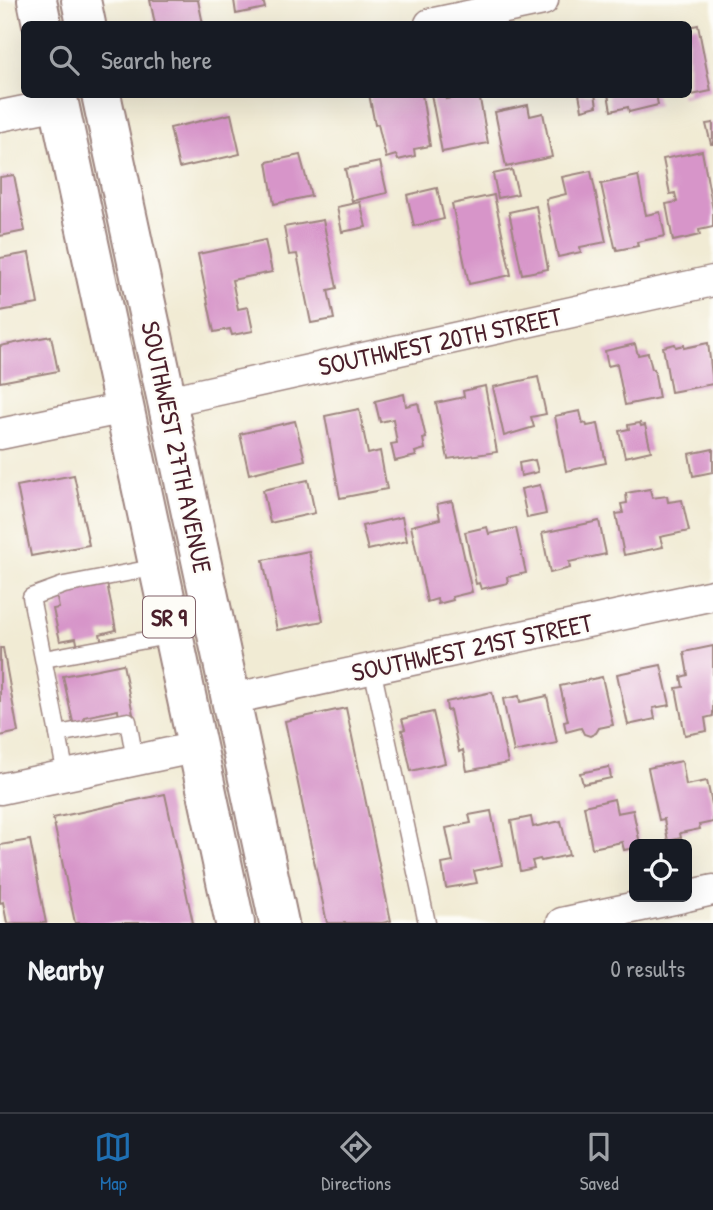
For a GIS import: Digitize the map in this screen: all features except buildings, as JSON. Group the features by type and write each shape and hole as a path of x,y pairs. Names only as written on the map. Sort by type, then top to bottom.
{"highway":[{"path":"37,0 42,21"},
{"path":"81,0 85,21"},
{"name":"SOUTHWEST 27TH AVENUE","path":"104,98 279,923"},
{"name":"SOUTHWEST 27TH AVENUE","path":"58,99 235,923"},
{"path":"111,348 130,378 142,390 168,401"},
{"path":"125,408 150,415 162,424 177,445"},
{"path":"198,747 211,742 220,734 227,725 232,705"}],"street":[{"path":"444,21 543,0"},
{"path":"0,116 58,99"},
{"name":"SOUTHWEST 20TH STREET","path":"168,401 713,281"},
{"path":"0,433 125,408"},
{"name":"SOUTHWEST 21ST STREET","path":"232,705 373,668 713,595"},
{"path":"0,789 198,747"},
{"path":"692,894 713,890"},
{"path":"562,923 658,902"}],"lane":[{"path":"66,775 31,597 64,585 158,566"},
{"path":"44,659 173,635"},
{"path":"373,668 427,923"},
{"path":"58,734 128,721 135,760"}]}
